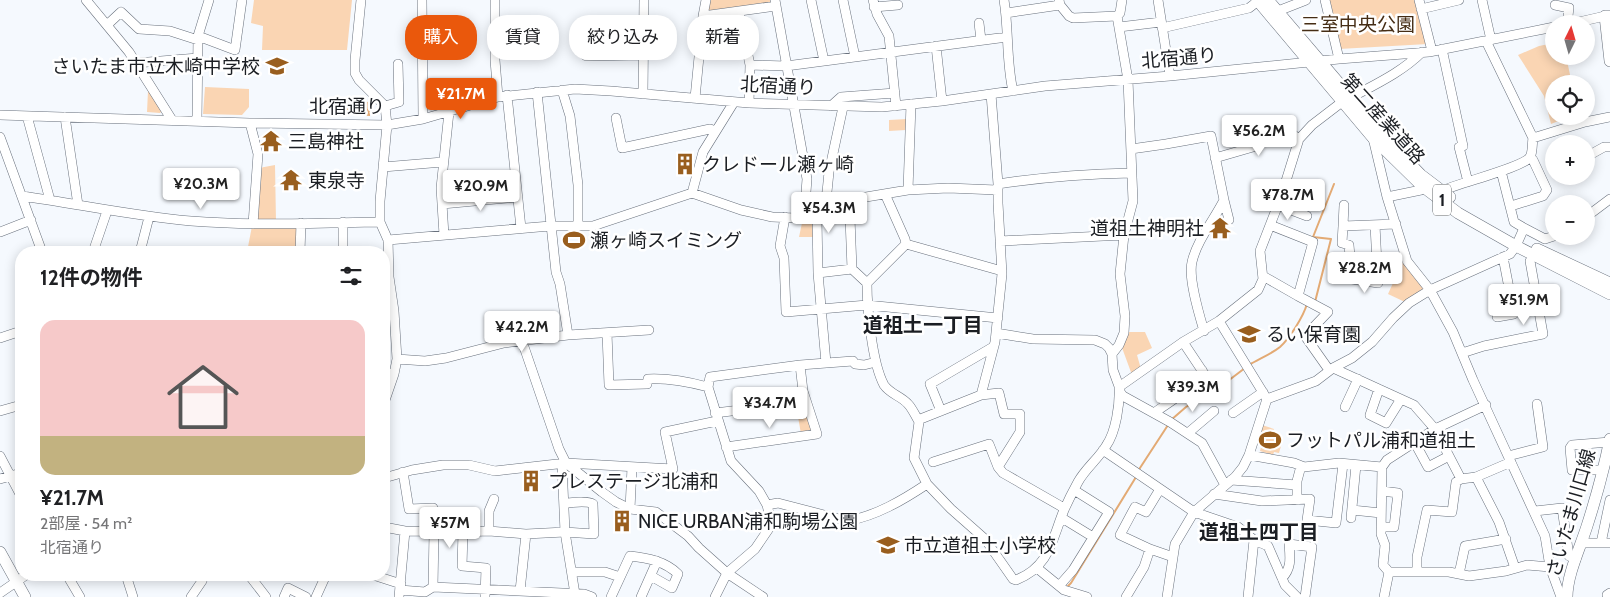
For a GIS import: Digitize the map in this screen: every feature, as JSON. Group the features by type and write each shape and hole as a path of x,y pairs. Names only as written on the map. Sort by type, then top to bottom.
{"main road":[{"name":"第二産業道路","path":"1261,0 1278,11 1314,61"},
{"name":"第二産業道路","path":"1261,0 1347,100 1421,174 1468,210 1518,244 1610,283"},
{"path":"1608,16 1610,61"},
{"name":"第二産業道路","path":"1347,100 1373,138 1422,186 1458,212 1610,294"},
{"name":"さいたま川口線","path":"1567,597 1568,585 1606,466 1610,440"},
{"path":"0,552 15,579"},
{"path":"16,581 25,597"}],"street":[{"path":"86,0 129,52 172,120"},
{"path":"196,121 198,38 209,0"},
{"path":"107,25 121,12 139,29 170,31 235,50 242,0"},
{"path":"361,0 355,73 359,80 385,106 387,125 380,201 380,222 388,240 388,246"},
{"path":"422,0 423,119"},
{"path":"496,0 494,60 496,84 503,96 521,228"},
{"path":"644,0 644,15"},
{"path":"703,15 706,0"},
{"path":"811,0 824,61"},
{"path":"843,0 855,57"},
{"path":"1004,0 1012,91"},
{"path":"1112,354 1119,345 1125,326 1120,274 1124,235 1132,201 1128,80 1117,16 1120,13 1122,0"},
{"path":"1158,0 1170,76"},
{"path":"1119,27 1162,25 1249,8 1261,0"},
{"path":"1278,11 1306,0"},
{"path":"1325,0 1339,59"},
{"path":"1442,190 1501,171 1530,157 1533,138 1488,41 1482,0"},
{"path":"1432,51 1420,4 1453,1"},
{"path":"712,15 739,12 775,3 807,179 804,218"},
{"path":"896,106 889,36 877,14 874,3 898,5"},
{"path":"1006,13 1059,3 1069,16 1073,18 1117,16"},
{"path":"1555,5 1569,8 1569,15"},
{"path":"739,12 750,65 749,103"},
{"path":"1595,19 1608,16"},
{"path":"979,23 981,40"},
{"name":"北宿通り","path":"0,115 250,123 387,125 423,119 503,96 562,90 589,90 749,103 868,108 942,101 1045,86 1128,80 1432,51 1545,29"},
{"path":"750,65 786,66 1007,37"},
{"path":"936,46 942,101"},
{"path":"1442,49 1463,146 1459,147 1468,182"},
{"path":"906,244 867,283 867,305 876,362 884,384 890,392 909,404 919,422 914,458 929,486 950,509 985,539 1013,579 1016,580 1037,568 1047,553 1079,480 1107,445 1118,412 1120,387 1183,342 1220,321 1258,290 1263,279 1260,251 1278,205 1299,139 1312,125 1347,100 1392,75 1422,52"},
{"path":"136,63 198,58"},
{"path":"643,94 644,60"},
{"path":"695,98 699,60"},
{"path":"385,106 399,102 398,64"},
{"path":"424,96 496,84"},
{"path":"562,90 570,116 578,185 578,225"},
{"path":"538,92 550,226 556,272 560,284 568,335"},
{"path":"831,106 841,97 895,93"},
{"path":"981,395 996,333 1002,270 991,94"},
{"path":"868,95 868,108"},
{"path":"692,193 703,152 734,102"},
{"path":"908,190 912,104"},
{"path":"826,363 818,273 817,219 827,192 829,172 843,107"},
{"path":"444,235 442,204 443,162 449,112"},
{"path":"26,116 50,200"},
{"path":"65,117 78,205"},
{"path":"1533,138 1585,122 1610,117"},
{"path":"616,118 622,148 710,129 715,131"},
{"path":"250,123 258,154 253,224"},
{"path":"1215,158 1253,147 1279,124 1299,139"},
{"path":"1131,149 1211,136 1228,220"},
{"path":"0,138 40,246"},
{"path":"1373,138 1387,197 1407,261 1430,290 1453,332 1545,536 1550,567 1561,597"},
{"path":"1595,152 1604,147 1610,147"},
{"path":"1511,206 1543,196 1547,190 1530,157"},
{"path":"383,167 443,162"},
{"path":"1501,171 1514,222 1545,239"},
{"path":"848,200 908,190 998,187 1043,177 1132,173"},
{"path":"1387,197 1421,190 1422,186"},
{"path":"388,240 550,226 593,226 692,193 741,210 772,217 850,218 852,269 867,283"},
{"path":"885,194 906,244"},
{"path":"22,196 149,217 253,224 380,222"},
{"path":"442,204 518,197"},
{"path":"1595,210 1610,199"},
{"path":"1204,331 1197,304 1192,263 1207,227 1224,200"},
{"path":"1278,205 1307,216"},
{"path":"1344,205 1342,243 1349,245 1352,279 1378,283 1374,226"},
{"path":"95,246 107,211"},
{"path":"785,216 780,246 784,258 786,312 867,305 998,318"},
{"path":"142,246 149,217"},
{"path":"0,232 31,220"},
{"path":"343,222 343,246"},
{"path":"300,246 301,223"},
{"path":"1343,226 1396,224"},
{"path":"1270,225 1313,242 1298,296"},
{"path":"1233,413 1265,396 1316,382 1331,369 1352,358 1372,342 1409,303 1430,290 1510,254 1518,244 1524,228"},
{"path":"1000,241 1124,235"},
{"path":"906,244 1002,270"},
{"path":"1497,316 1514,314 1504,257"},
{"path":"1462,354 1484,346 1543,334 1530,261"},
{"path":"818,273 852,269"},
{"path":"1263,276 1328,312 1305,336 1331,369 1358,379 1414,405 1435,429 1461,479"},
{"path":"390,284 397,360 390,386"},
{"path":"1167,597 1175,544 1194,512 1228,483 1243,467 1249,455 1265,396 1220,321"},
{"path":"397,360 425,361 446,358 504,343 568,335 649,330"},
{"path":"0,338 15,333"},
{"path":"607,333 609,385 647,384 648,379 657,379 693,383 708,387"},
{"path":"996,333 1033,339 1095,340 1105,344 1112,354 1113,370 1123,396 1202,443 1228,483"},
{"path":"522,341 564,463 566,532 572,572 578,595"},
{"path":"1154,413 1187,389 1204,373 1183,342"},
{"path":"941,410 930,384 993,348"},
{"path":"715,597 727,573 755,549 770,527 771,517 768,505 755,486 730,461 708,387 710,377 826,363 853,361 855,364 864,365 876,362"},
{"path":"726,448 817,434 803,391 800,366"},
{"path":"390,374 394,374"},
{"path":"1345,407 1358,379"},
{"path":"1380,389 1370,415 1386,423 1401,399"},
{"path":"918,420 981,395 999,394 1004,414 1020,414 1020,432 998,467"},
{"path":"390,476 443,465 469,464 495,471 564,463 673,469 664,432 716,417 806,402"},
{"path":"1417,571 1416,558 1427,510 1452,512 1456,482 1461,479 1476,477 1509,459 1543,447 1536,404"},
{"path":"1389,572 1383,565 1385,545 1381,534 1382,467 1387,460 1435,429 1486,405"},
{"path":"0,411 15,407"},
{"path":"1188,433 1214,410"},
{"path":"1606,466 1572,470 1570,448 1576,444 1610,440"},
{"path":"1415,442 1428,467 1449,456"},
{"path":"933,462 988,444 998,467 1003,473 1063,513 1093,538"},
{"path":"1103,450 1194,512 1238,527 1254,540 1268,546 1282,578 1297,597"},
{"path":"1249,455 1294,463 1304,467 1343,464 1382,467"},
{"path":"0,456 15,486"},
{"path":"564,463 616,502 630,509 656,512 688,536 727,573 763,597"},
{"path":"1214,494 1262,501 1310,499 1307,520 1336,523 1343,464"},
{"path":"1356,465 1351,514 1381,513"},
{"path":"1297,500 1297,485 1301,466"},
{"path":"630,509 632,467"},
{"path":"403,472 409,509 433,508 435,518 433,587"},
{"path":"0,480 15,475"},
{"path":"1476,477 1500,522 1516,568"},
{"path":"1228,483 1297,485"},
{"path":"768,505 778,503 847,521 856,520 897,504 929,486"},
{"path":"1160,489 1146,512 1135,507 1120,535 1173,557"},
{"path":"1060,586 1073,570 1109,512 1074,490"},
{"path":"1381,527 1394,527 1398,493 1382,491"},
{"path":"488,531 489,511 494,499"},
{"path":"1582,543 1605,543 1610,500"},
{"path":"390,528 405,531 435,532 488,531 526,534 566,532 594,534 594,504 587,502 564,503"},
{"path":"1535,512 1562,508 1569,556 1576,559"},
{"path":"400,590 405,531"},
{"path":"463,532 462,566 486,568 486,593"},
{"path":"520,591 526,534"},
{"path":"1459,574 1465,546 1506,539"},
{"path":"1248,597 1254,540"},
{"path":"1282,578 1288,573 1290,562 1289,544 1312,547 1305,597"},
{"path":"1126,597 1144,567 1150,549"},
{"path":"611,597 630,556 657,561 672,568 678,574 672,588 650,576"},
{"path":"641,597 657,561"},
{"path":"1389,572 1449,572 1469,576 1528,566 1550,567"},
{"path":"1037,568 1064,590 1082,596"},
{"path":"572,572 605,572 620,578"},
{"path":"1384,597 1389,572"},
{"path":"0,593 16,581"},
{"path":"71,581 80,597"},
{"path":"128,581 133,597"},
{"path":"191,597 202,581"},
{"path":"254,581 266,597"},
{"path":"316,597 323,581"},
{"path":"383,581 400,590 425,592 433,587 486,593 520,591 536,595 592,597"},
{"path":"284,597 288,588 306,597"}],"green space":[{"path":"254,0 352,0 347,50 262,50 263,26 251,23"},
{"path":"707,0 771,0 772,4 708,13"},
{"name":"三室中央公園","path":"1327,0 1416,0 1428,44 1339,49"},
{"path":"1545,45 1545,65 1568,65 1570,75 1545,75 1545,100 1518,55"},
{"path":"205,87 249,89 249,107 242,115 203,114"},
{"path":"148,91 162,111 160,113 147,112"},
{"path":"907,119 906,130 889,131 889,120"},
{"path":"275,165 276,222 255,221 259,168"},
{"path":"484,177 494,196 474,198 472,178"},
{"path":"805,219 814,220 815,237 799,237 802,223"},
{"path":"297,225 298,246 248,246 252,226"},
{"path":"1404,261 1425,287 1425,291 1405,302 1388,294 1393,283 1393,263"},
{"path":"1127,332 1145,332 1152,348 1137,355 1141,369 1132,375 1121,345"},
{"path":"804,403 814,432 801,434 796,405"},
{"name":"フットパル浦和道祖土","path":"1262,425 1274,429 1273,436 1283,439 1279,453 1274,452 1273,455 1260,451 1262,443 1258,442"}],"shaded area":[{"path":"344,101 370,102 370,116 344,114"}],"waterway":[{"path":"1315,302 1331,239 1313,237 1334,184"},
{"path":"1249,365 1273,352 1284,343 1292,333 1307,304"},
{"path":"1171,420 1186,407 1220,387 1245,368"},
{"path":"1138,471 1168,425"},
{"path":"1067,587 1136,477"}],"place":[{"name":"さいたま市立木崎中学校","path":"277,66"},
{"name":"三島神社","path":"271,141"},
{"name":"クレドール瀬ヶ崎","path":"685,164"},
{"name":"東泉寺","path":"291,180"},
{"name":"道祖土神明社","path":"1220,228"},
{"name":"瀬ヶ崎スイミング","path":"574,240"},
{"name":"るい保育園","path":"1249,334"},
{"name":"フットパル浦和道祖土","path":"1270,440"},
{"name":"プレステージ北浦和","path":"531,481"},
{"name":"NICE URBAN浦和駒場公園","path":"622,521"},
{"name":"市立道祖土小学校","path":"888,545"}],"district":[{"name":"道祖土一丁目","path":"923,325"},
{"name":"道祖土四丁目","path":"1259,532"}]}
